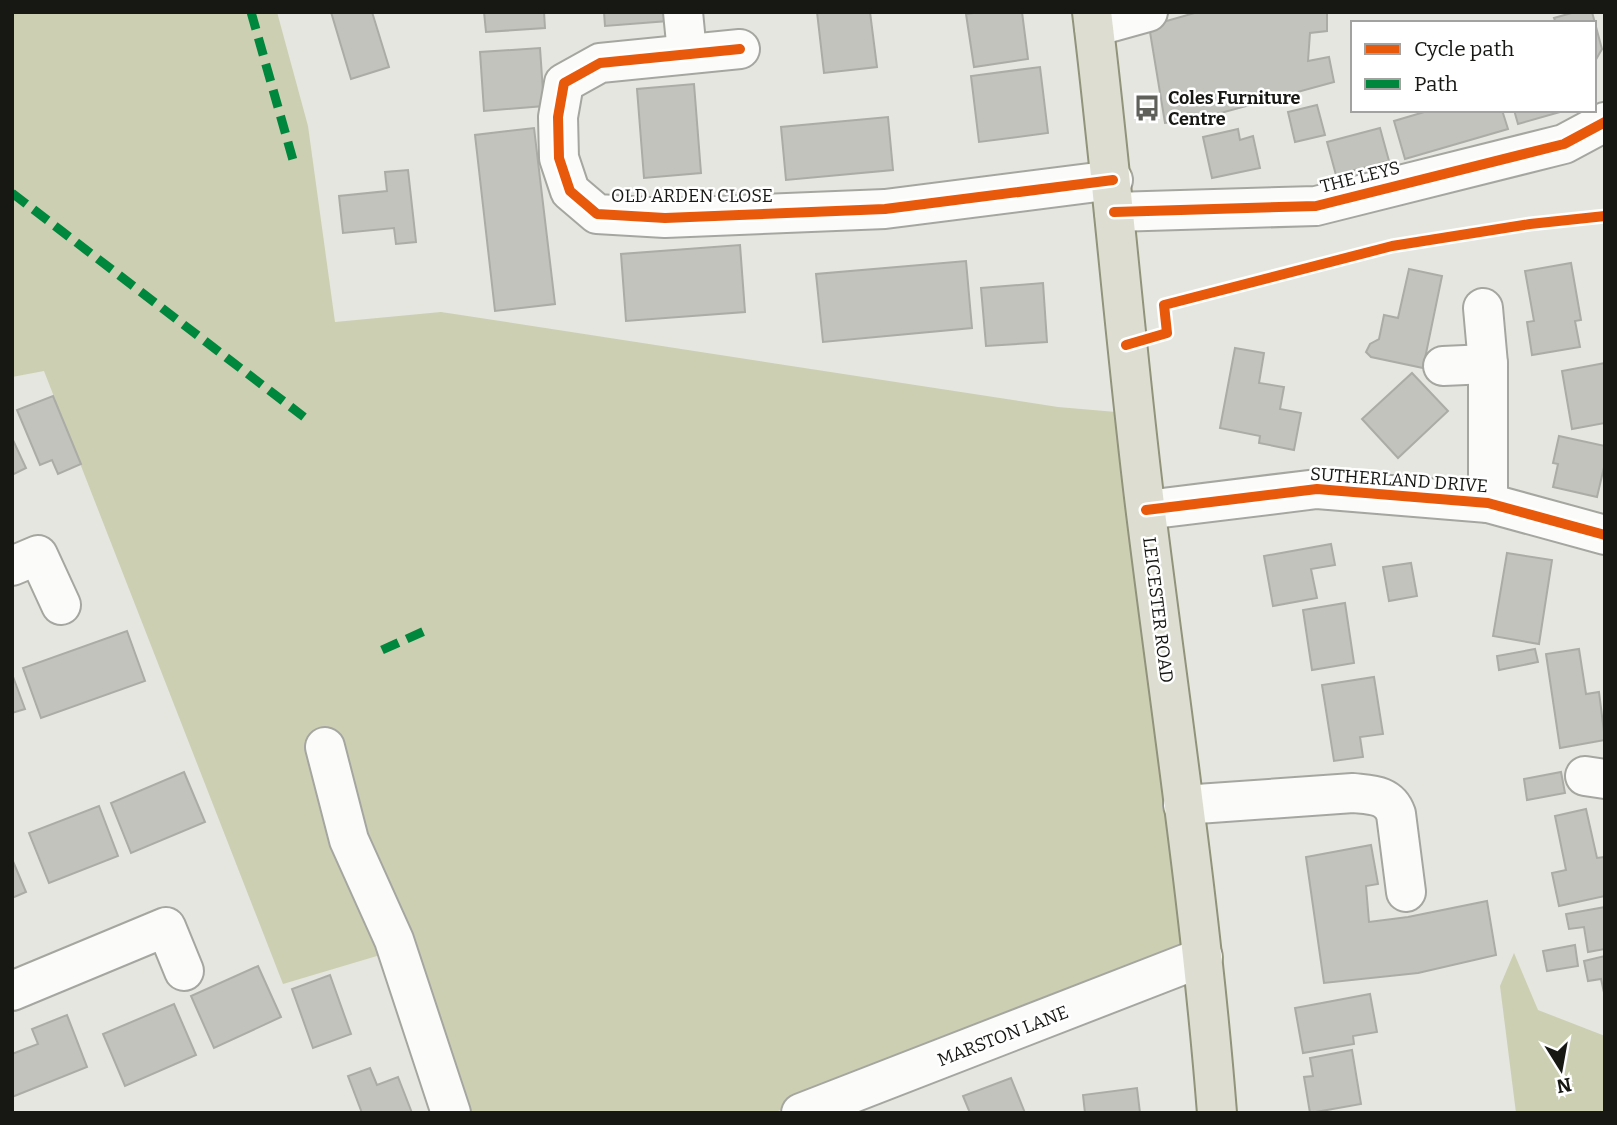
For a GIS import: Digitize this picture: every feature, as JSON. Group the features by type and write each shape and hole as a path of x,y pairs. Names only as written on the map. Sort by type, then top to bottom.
{"main road":[{"name":"LEICESTER ROAD","path":"1093,19 1114,196 1126,345 1203,957 1217,1113"}],"street":[{"path":"684,12 687,53"},
{"path":"1093,19 1148,12"},
{"name":"OLD ARDEN CLOSE","path":"740,49 600,64 564,83 558,117 559,158 570,191 597,214 665,218 1114,196"},
{"name":"THE LEYS","path":"1114,196 1316,206 1564,144 1605,122"},
{"name":"SUTHERLAND DRIVE","path":"1483,308 1488,364 1488,503"},
{"path":"1443,366 1488,364"},
{"name":"SUTHERLAND DRIVE","path":"1146,510 1317,489 1488,503 1605,535"},
{"path":"12,566 38,555 61,605"},
{"path":"325,747 349,840 394,940 450,1113"},
{"path":"1184,805 1353,793 1380,796 1393,805 1396,814 1406,892"},
{"path":"12,991 166,927 184,971"},
{"name":"MARSTON LANE","path":"801,1113 1203,957"}],"green space":[{"path":"12,12 277,12 308,126 335,322 441,312 1058,407 1116,412 1190,946 1038,1010 773,1113 439,1113 387,953 283,984 44,371 12,377"},
{"path":"1514,953 1538,1010 1605,1036 1605,1113 1516,1113 1500,986"}],"building":[{"path":"331,12 372,12 389,67 351,79"},
{"path":"484,12 544,12 545,28 486,32"},
{"path":"604,12 667,12 668,21 605,26"},
{"path":"817,12 870,12 877,67 824,73"},
{"path":"1022,12 1028,59 974,67 966,14"},
{"path":"1198,12 1327,12 1327,31 1310,33 1308,61 1329,57 1334,82 1195,120 1165,123 1149,26"},
{"path":"1575,12 1592,12 1594,21 1555,21 1554,18"},
{"path":"1596,27 1602,49 1596,60"},
{"path":"540,48 544,106 484,111 480,52"},
{"path":"1040,67 1048,133 979,142 971,76"},
{"path":"694,84 701,173 644,178 637,89"},
{"path":"1317,105 1325,135 1295,142 1288,112"},
{"path":"1424,112 1503,112 1508,129 1405,159 1394,121"},
{"path":"1515,112 1560,112 1518,124"},
{"path":"888,117 893,170 786,180 781,127"},
{"path":"534,128 555,304 495,311 475,135"},
{"path":"1380,128 1389,161 1336,175 1327,142"},
{"path":"1238,129 1240,140 1253,136 1260,168 1212,178 1203,137"},
{"path":"408,170 416,242 396,244 394,228 343,233 339,196 387,191 385,172"},
{"path":"740,245 745,312 626,321 621,254"},
{"path":"966,261 972,328 823,342 816,274"},
{"path":"1571,263 1581,320 1575,321 1580,347 1532,355 1527,322 1534,321 1525,271"},
{"path":"1409,269 1442,276 1423,368 1371,357 1366,352 1370,344 1379,339 1384,315 1398,318"},
{"path":"1043,283 1047,342 986,346 981,288"},
{"path":"1235,348 1264,353 1259,383 1284,387 1280,409 1301,413 1294,450 1259,443 1260,436 1220,428"},
{"path":"1605,363 1605,423 1572,429 1562,371"},
{"path":"1412,373 1448,411 1398,458 1362,419"},
{"path":"53,396 81,464 58,474 52,460 40,465 17,410"},
{"path":"1559,436 1605,446 1605,463 1597,497 1553,487 1558,464 1553,463"},
{"path":"12,438 26,468 12,475"},
{"path":"1331,544 1335,565 1311,569 1317,598 1273,606 1264,556"},
{"path":"1507,553 1552,560 1539,644 1493,636"},
{"path":"1411,563 1417,596 1389,601 1383,567"},
{"path":"1345,603 1354,663 1312,670 1303,610"},
{"path":"127,631 145,681 41,718 23,668"},
{"path":"1535,649 1538,662 1499,670 1497,656"},
{"path":"1579,649 1586,694 1599,692 1605,740 1560,748 1546,654"},
{"path":"12,674 25,709 12,713"},
{"path":"1374,677 1383,734 1360,737 1363,757 1334,761 1322,685"},
{"path":"184,772 205,822 131,853 111,803"},
{"path":"1561,772 1565,793 1527,800 1524,779"},
{"path":"99,806 118,856 49,883 29,833"},
{"path":"1586,809 1597,858 1605,857 1605,896 1559,906 1552,873 1566,870 1555,816"},
{"path":"1371,845 1378,884 1366,886 1369,922 1487,901 1496,955 1418,973 1324,983 1306,857"},
{"path":"12,859 26,892 12,898"},
{"path":"1605,907 1605,949 1588,952 1584,927 1569,929 1566,914"},
{"path":"1575,945 1578,966 1547,971 1543,951"},
{"path":"1605,956 1605,997 1601,979 1588,981 1584,961"},
{"path":"258,966 281,1017 214,1048 191,996"},
{"path":"330,975 351,1034 313,1048 292,989"},
{"path":"1370,994 1377,1032 1353,1036 1354,1044 1303,1053 1295,1008"},
{"path":"174,1004 196,1055 125,1086 103,1034"},
{"path":"67,1015 87,1067 12,1097 12,1054 38,1044 32,1029"},
{"path":"1352,1050 1361,1104 1310,1113 1304,1077 1313,1076 1310,1058"},
{"path":"370,1068 377,1085 398,1077 412,1113 362,1113 348,1076"},
{"path":"1011,1078 1025,1113 970,1113 963,1096"},
{"path":"1137,1088 1140,1113 1085,1113 1083,1095"}],"marked path":[{"path":"251,12 293,160"},
{"path":"12,193 304,417"},
{"path":"382,650 429,629"}],"cycle path":[{"path":"740,49 600,63 564,83 558,117 559,158 570,191 597,214 665,218 885,209 1113,180"},
{"path":"1114,212 1316,206 1564,144 1605,122"},
{"path":"1126,345 1167,333 1164,305 1392,246 1530,224 1605,216"},
{"path":"1146,510 1317,489 1488,503 1605,535"}],"place":[{"name":"Coles Furniture Centre","path":"1147,108"}]}
